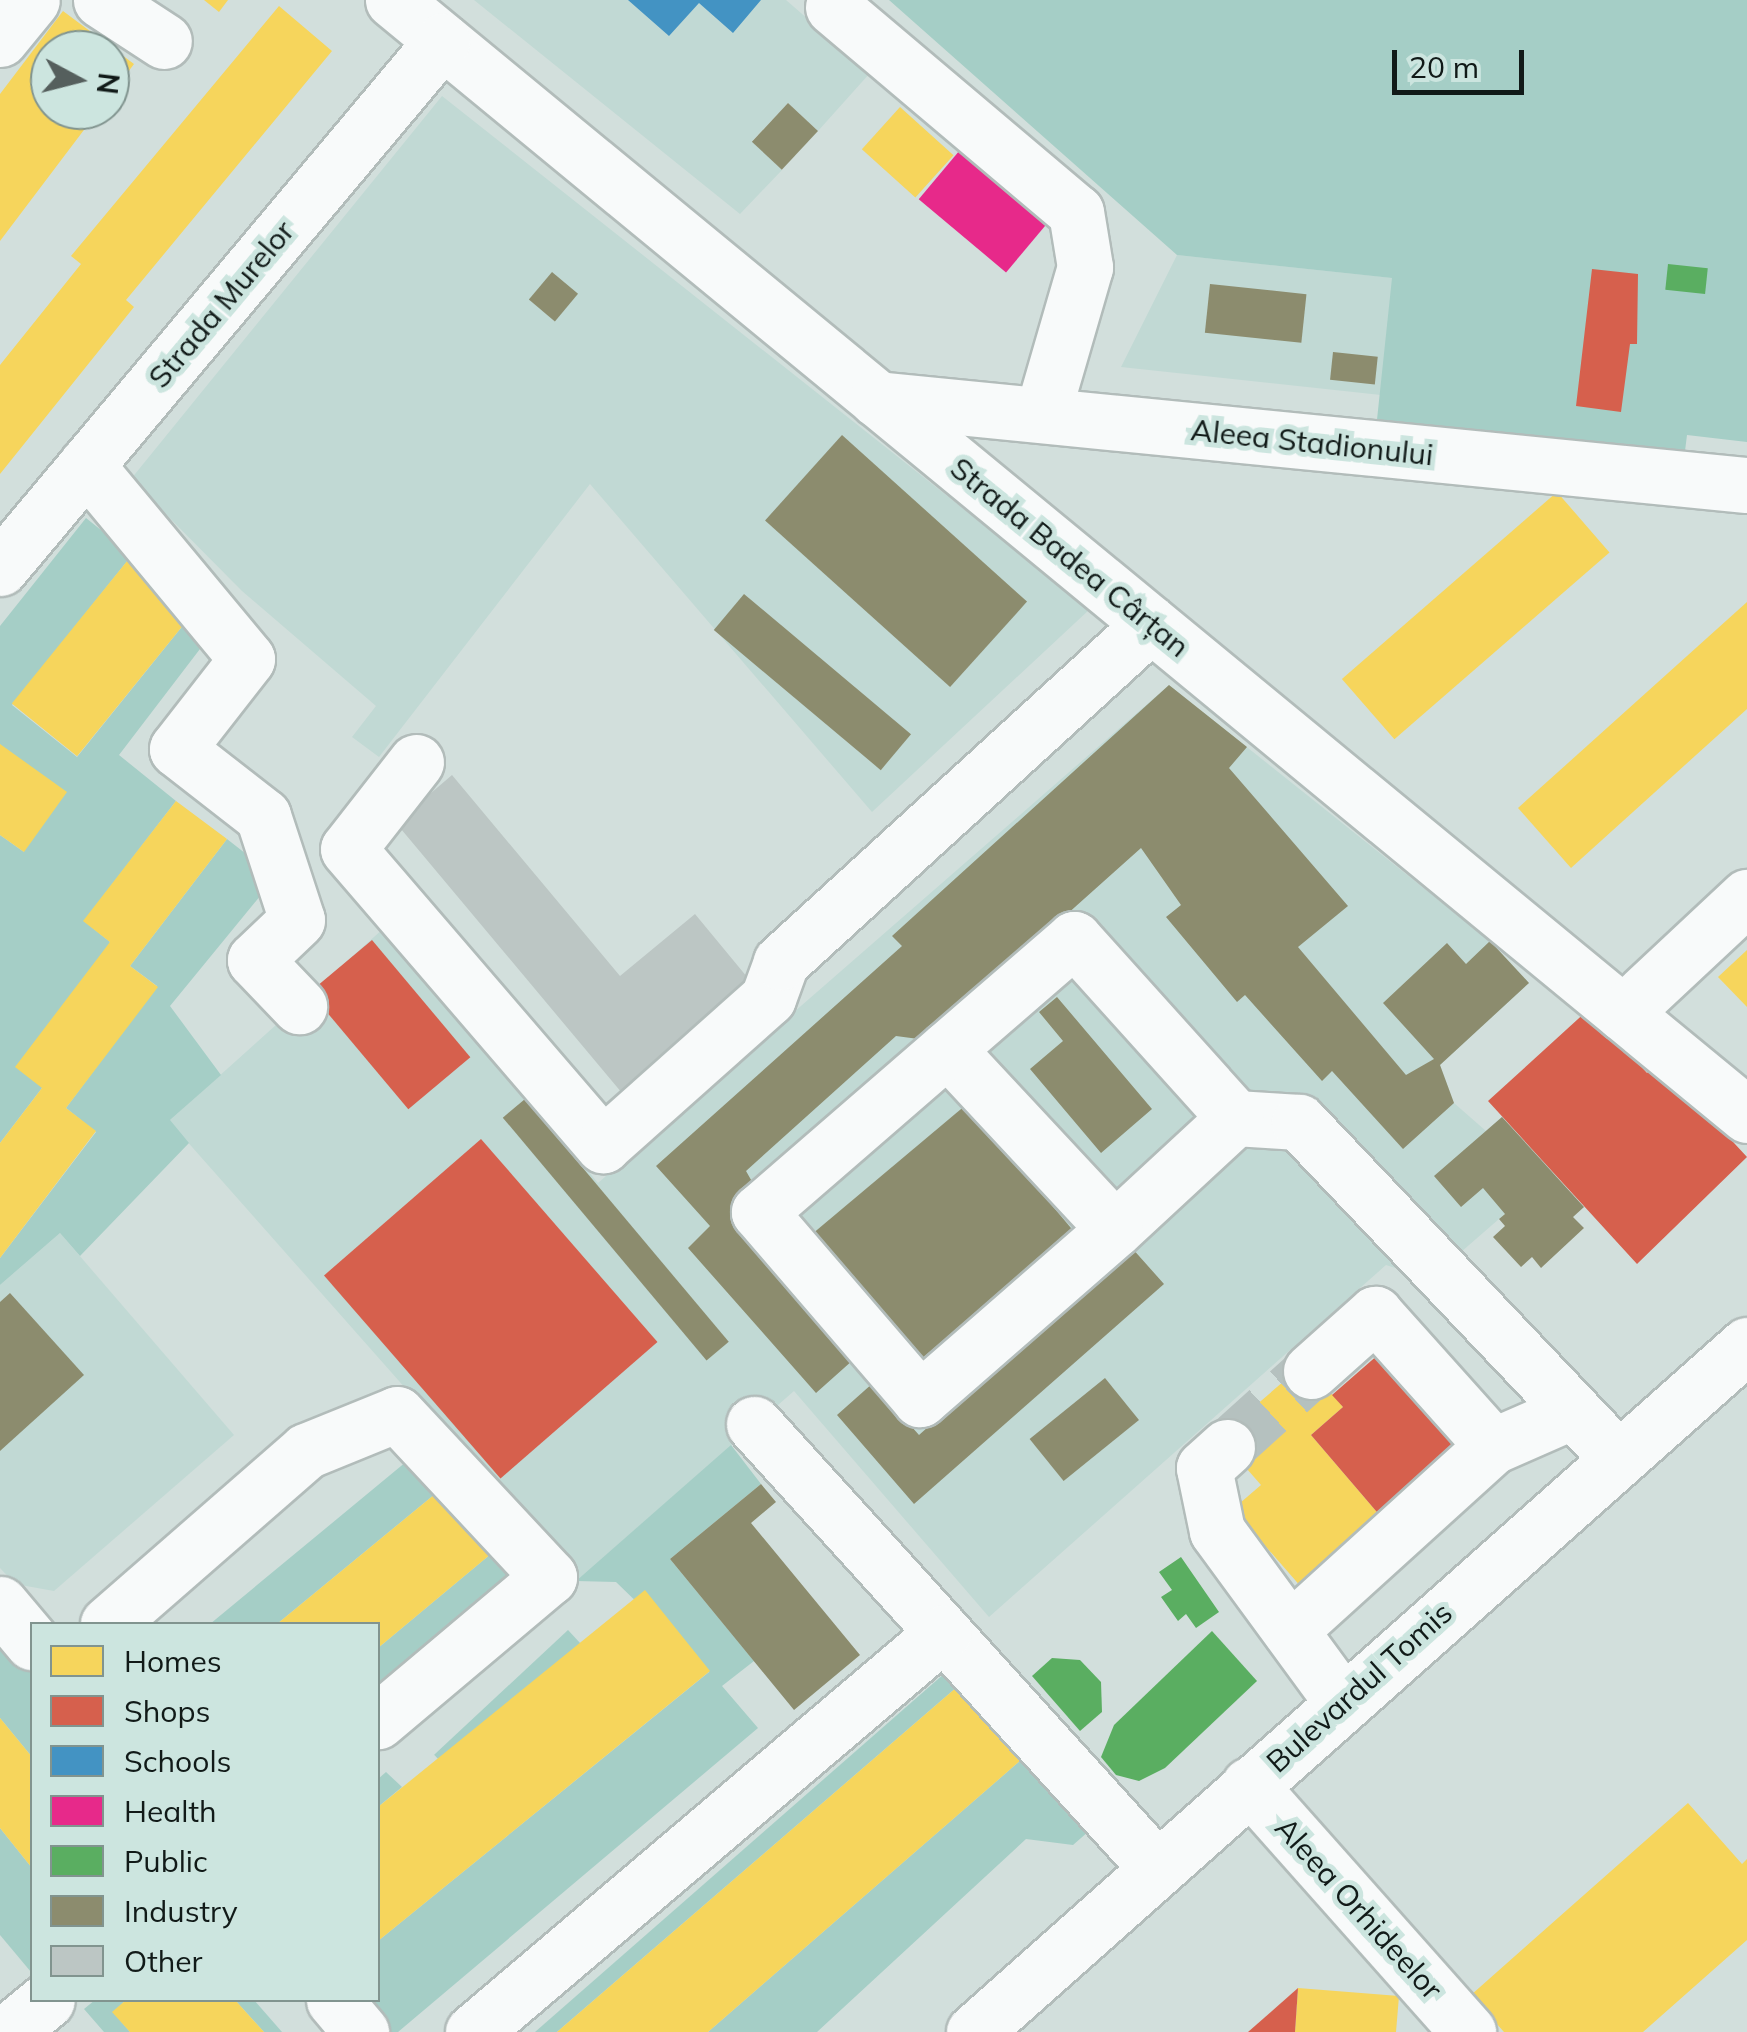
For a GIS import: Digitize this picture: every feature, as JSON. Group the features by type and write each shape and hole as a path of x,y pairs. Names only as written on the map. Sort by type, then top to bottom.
{"street":[{"path":"0,39 32,0"},
{"path":"101,0 164,41"},
{"name":"Strada Badea Cârțan","path":"393,0 1747,1115"},
{"path":"833,7 1076,212 1085,267 1042,415"},
{"name":"Strada Murelor","path":"0,568 442,41"},
{"name":"Aleea Stadionului","path":"877,398 1747,485"},
{"path":"86,465 246,659 177,748 263,816 298,920 255,960 299,1006"},
{"path":"416,762 348,849 604,1145 768,998 781,962 1151,624"},
{"path":"1623,1013 1747,897"},
{"path":"1235,1118 1116,1230 920,1399 759,1212 1074,939 1235,1118 1299,1122 1616,1456"},
{"path":"948,1048 1116,1230"},
{"path":"1311,1371 1375,1314 1494,1446"},
{"name":"Bulevardul Tomis","path":"974,2032 1616,1456 1747,1344"},
{"path":"1290,1630 1494,1446 1572,1410"},
{"path":"110,1622 306,1452 397,1414 549,1577 380,1720"},
{"path":"754,1424 1157,1868"},
{"path":"1227,1447 1204,1468 1218,1532 1342,1702"},
{"path":"0,1604 30,1640"},
{"path":"473,2032 943,1633"},
{"name":"Aleea Orhideelor","path":"1249,1785 1468,2032"},
{"path":"336,2002 361,2032"}],"shaded area":[{"path":"474,0 786,0 870,73 818,131 788,103 752,141 782,170 740,214"},
{"path":"442,96 1090,609 872,812 590,484 379,757 352,737 376,706 242,591 131,479"},
{"path":"1177,255 1393,278 1381,395 1121,367"},
{"path":"1169,685 1490,941 1529,983 1440,1065 1454,1103 1486,1131 1502,1117 1553,1172 1430,1279 1386,1265 989,1617 794,1391 576,1581 169,1121 384,928 598,1183"},
{"path":"60,1233 234,1435 54,1591 15,1584 0,1568 0,1285"}],"green space":[{"path":"889,0 1747,0 1747,442 1687,435 1684,459 1376,429 1392,278 1177,255"},
{"path":"86,518 132,555 12,705 77,757 197,608 216,628 119,755 176,801 84,921 110,942 42,1088 0,1143 0,835 24,852 0,744 0,626"},
{"path":"227,839 260,865 265,890 170,1006 221,1075 170,1120 189,1143 80,1256 60,1233 0,1285 0,1258 96,1132 66,1108 157,986 130,966"},
{"path":"731,1445 761,1484 670,1559 754,1661 722,1686 758,1728 398,2032 372,2032 347,2002 380,2002 380,1939 709,1672 616,1582 576,1581"},
{"path":"424,1447 522,1566 380,1685 380,1646 498,1548 446,1485 279,1622 212,1622"},
{"path":"0,1629 30,1666 30,1755 0,1718"},
{"path":"568,1630 580,1643 446,1768 434,1755"},
{"path":"945,1673 957,1687 557,2032 535,2032"},
{"path":"1021,1760 1089,1831 1073,1845 1026,1839 817,2032 708,2032"},
{"path":"386,1772 402,1787 380,1805 380,1777"},
{"path":"0,1828 30,1866 30,1971 0,1935"},
{"path":"93,2002 124,2002 113,2012 130,2032 104,2032 84,2009"},
{"path":"237,2002 256,2002 282,2032 264,2032"}],"building: Homes":[{"path":"204,0 228,0 219,12"},
{"path":"279,6 332,51 126,300 134,307 0,474 0,365 81,264 71,256"},
{"path":"63,11 88,30 49,30"},
{"path":"30,54 30,130 84,130 0,241 0,94"},
{"path":"900,107 954,155 915,198 862,149"},
{"path":"1557,492 1609,552 1394,739 1342,679"},
{"path":"132,555 197,608 77,756 12,703"},
{"path":"1747,602 1747,709 1571,868 1518,808"},
{"path":"0,744 67,792 24,852 0,835"},
{"path":"176,801 227,839 130,966 158,987 66,1108 96,1131 0,1258 0,1143 42,1088 15,1067 110,942 83,921"},
{"path":"1747,950 1747,1007 1718,977"},
{"path":"1305,1363 1343,1407 1311,1435 1382,1518 1302,1588 1233,1509 1261,1485 1219,1437"},
{"path":"446,1485 498,1548 380,1646 380,1622 279,1622"},
{"path":"645,1590 710,1671 380,1939 380,1805"},
{"path":"957,1687 1021,1760 708,2032 557,2032"},
{"path":"0,1718 30,1755 30,1866 0,1828"},
{"path":"1688,1803 1742,1864 1747,1859 1747,1940 1643,2032 1504,2032 1471,1995"},
{"path":"1298,1988 1399,1996 1396,2032 1295,2032"},
{"path":"124,2002 237,2002 264,2032 130,2032 112,2012"}],"building: Shops":[{"path":"1592,269 1638,274 1637,344 1630,344 1621,412 1576,406"},
{"path":"372,940 470,1057 408,1109 310,992"},
{"path":"1589,1009 1647,1073 1659,1062 1747,1157 1637,1264 1488,1101"},
{"path":"481,1139 657,1342 501,1478 324,1275"},
{"path":"1387,1347 1477,1451 1382,1518 1311,1435 1343,1407 1332,1395"},
{"path":"1298,1988 1295,2032 1248,2032"}],"building: Schools":[{"path":"628,0 761,0 733,33 699,3 669,36"}],"building: Health":[{"path":"965,144 1052,217 1006,272 919,199"}],"building: Public":[{"path":"1668,264 1708,268 1705,294 1665,290"},
{"path":"1181,1557 1219,1612 1196,1628 1186,1614 1178,1621 1161,1597 1172,1590 1159,1572"},
{"path":"1212,1631 1257,1681 1165,1768 1139,1781 1116,1775 1101,1757 1114,1725"},
{"path":"1052,1658 1080,1660 1101,1682 1102,1712 1080,1731 1032,1676"}],"building: Industry":[{"path":"788,103 818,131 782,170 752,142"},
{"path":"552,272 578,294 555,321 529,300"},
{"path":"1210,284 1306,294 1301,343 1205,333"},
{"path":"1333,352 1378,357 1375,385 1330,380"},
{"path":"842,435 1027,602 950,687 765,520"},
{"path":"744,594 911,734 881,770 714,630"},
{"path":"1169,685 1247,747 1229,768 1348,906 1298,947 1406,1075 1434,1059 1383,1003 1447,943 1466,964 1490,941 1529,983 1440,1065 1454,1103 1403,1149 1332,1071 1322,1081 1245,995 1237,1002 1166,917 1181,905 1141,848 926,1040 896,1036 746,1171 853,1360 816,1393 688,1248 710,1226 656,1166 902,946 892,936"},
{"path":"1057,997 1152,1109 1101,1153 1030,1069 1063,1041 1039,1012"},
{"path":"525,1099 729,1342 707,1360 503,1118"},
{"path":"967,1104 1074,1231 916,1364 809,1236"},
{"path":"1502,1117 1584,1207 1573,1217 1584,1228 1541,1268 1532,1257 1521,1267 1493,1237 1505,1226 1499,1219 1505,1214 1483,1188 1461,1207 1434,1176"},
{"path":"1131,1247 1164,1284 914,1504 837,1415 873,1383 919,1435"},
{"path":"10,1293 84,1375 0,1451 0,1302"},
{"path":"1105,1378 1139,1420 1064,1481 1030,1439"},
{"path":"761,1484 776,1502 751,1523 860,1655 794,1710 670,1559"}],"building: Other":[{"path":"452,775 620,976 695,914 757,989 627,1099 396,823"}],"tunnel":[{"path":"1227,1447 1311,1371"}]}
